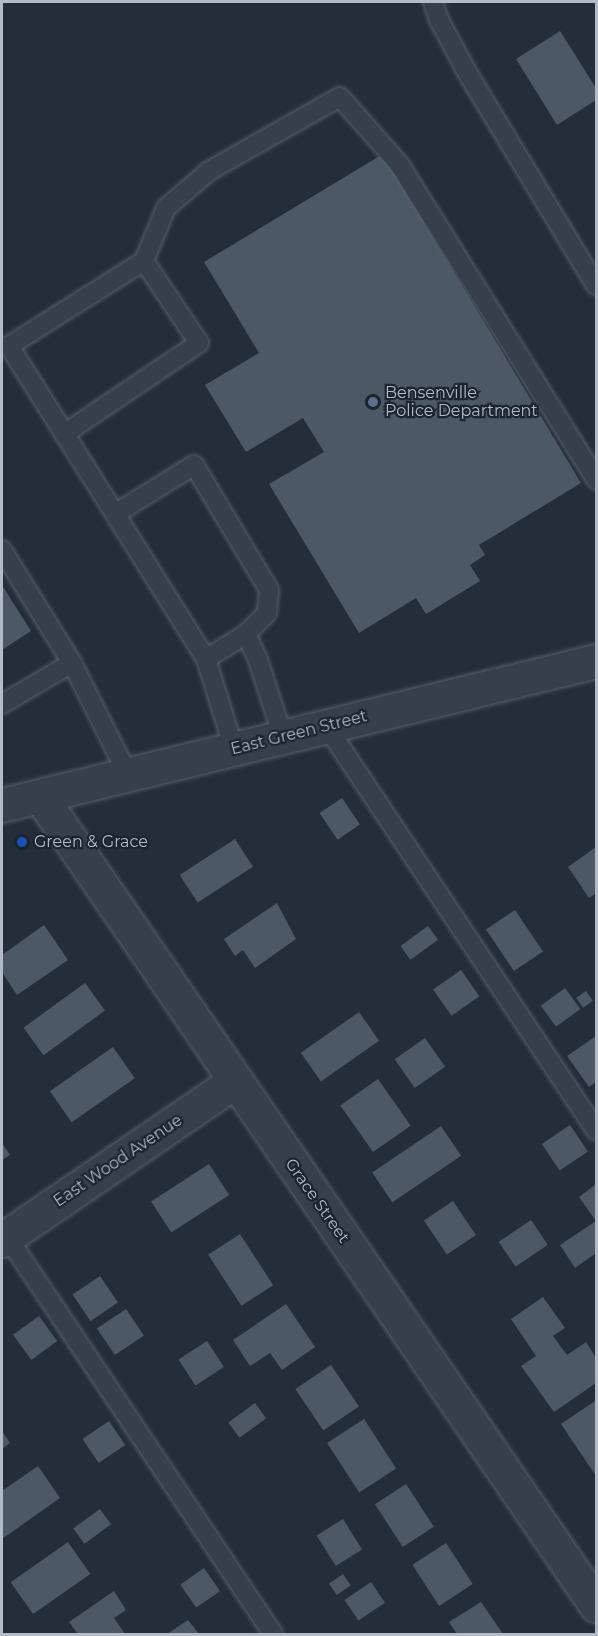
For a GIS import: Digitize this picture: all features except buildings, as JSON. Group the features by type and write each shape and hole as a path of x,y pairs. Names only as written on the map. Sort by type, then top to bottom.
{"street":[{"name":"East Green Street","path":"2,805 597,661"},
{"name":"Grace Street","path":"40,796 234,1082 597,1605"},
{"name":"East Wood Avenue","path":"3,1235 234,1082"}],"lane":[{"path":"433,2 439,20 468,74 597,285"},
{"path":"234,749 206,659 9,346 144,261 166,208 209,171 340,97 399,164 597,478"},
{"path":"64,434 199,343 144,261"},
{"path":"115,514 194,465 269,590 267,613 246,634 206,659"},
{"path":"2,550 72,663 128,775"},
{"path":"246,634 258,660 283,737"},
{"path":"2,704 72,663"},
{"path":"327,727 597,1130"},
{"path":"3,1235 273,1635"}],"place":[{"name":"Bensenville Police Department","path":"373,402"},
{"name":"Green & Grace","path":"22,842"}]}
